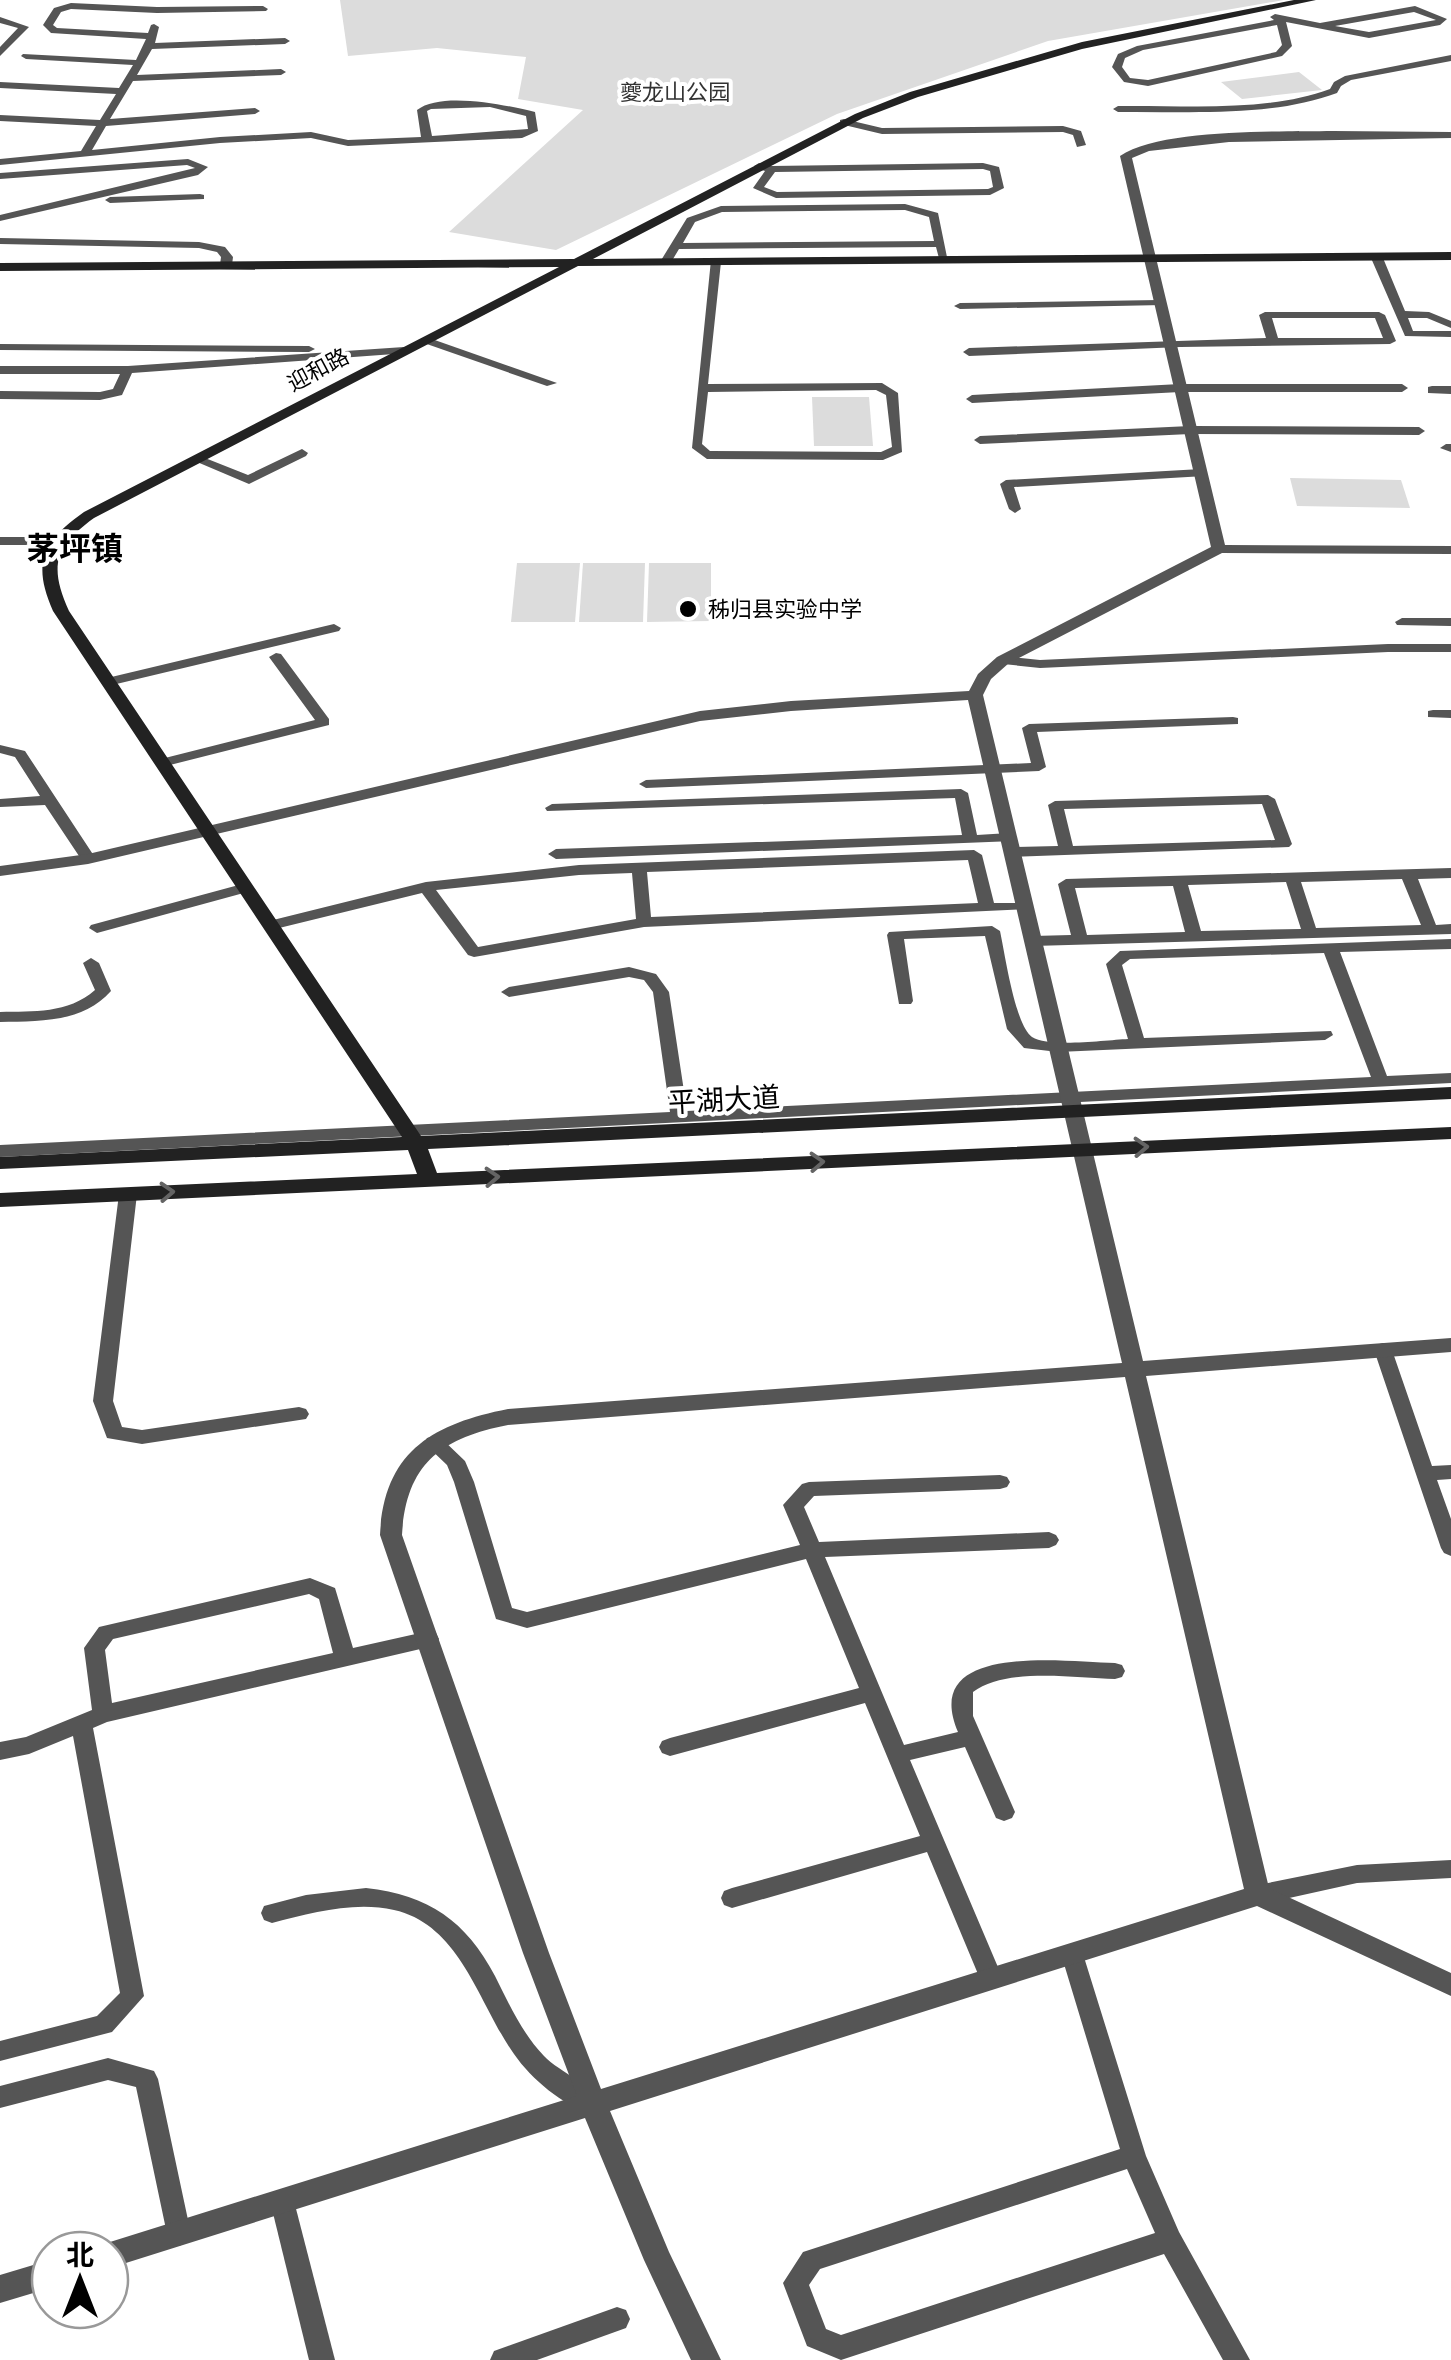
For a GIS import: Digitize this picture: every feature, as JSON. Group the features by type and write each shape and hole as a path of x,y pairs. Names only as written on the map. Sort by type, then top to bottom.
{"main road":[{"name":"迎和路","path":"58,541 89,515 572,263 766,167 844,122 928,88 1041,54 1311,0"},
{"path":"0,267 1450,256"},
{"path":"58,541 47,572 50,590 413,1137 430,1180"},
{"name":"平湖大道","path":"0,1163 413,1137 1072,1105 1451,1092"},
{"path":"0,1200 1451,1133"}],"street":[{"path":"1220,549 1126,156 1135,149 1172,143 1329,135 1451,135"},
{"path":"0,541 58,541"},
{"path":"1258,1895 975,696 984,676 1003,660 1220,549 1451,550"},
{"path":"0,871 88,858 700,716 792,706 975,696"},
{"path":"706,2360 654,2256 592,2104 391,1535 393,1494 402,1476 434,1443 454,1429 508,1416 1451,1345"},
{"path":"130,2249 1258,1895 1451,1984"},
{"path":"0,2290 30,2280"}],"lane":[{"path":"263,10 71,6 56,10 48,25 54,31 150,41 285,41"},
{"path":"1262,9 1281,21 1287,46 1278,54 1148,83 1127,80 1117,67 1121,56 1129,52 1281,21 1369,35 1440,22 1442,18 1427,10 1415,10 1318,26"},
{"path":"85,153 140,62 157,10"},
{"path":"0,20 24,26 0,52"},
{"path":"26,56 140,62"},
{"path":"1118,109 1284,104 1334,92 1337,84 1348,78 1451,58"},
{"path":"130,78 281,72"},
{"path":"0,85 122,92"},
{"path":"0,162 311,135 348,143 427,140 522,135 532,131 531,114 490,104 429,106 422,110 427,140"},
{"path":"0,118 104,123 255,110"},
{"path":"844,122 882,131 1063,128 1076,132 1081,145"},
{"path":"0,176 182,162 203,167 194,173 0,218"},
{"path":"983,166 995,169 1000,188 990,192 776,196 758,188 766,167 983,166"},
{"path":"97,196 129,200 200,196"},
{"path":"666,262 691,220 721,208 887,207 934,214 944,260"},
{"path":"0,241 200,245 220,248 227,256 226,266"},
{"path":"676,246 940,244"},
{"path":"822,245 823,261"},
{"path":"1377,258 1408,334 1451,334"},
{"path":"702,388 878,386 892,393 898,450 883,456 708,455 696,445 715,262"},
{"path":"960,306 1159,303"},
{"path":"1400,314 1430,315 1451,326"},
{"path":"969,352 1168,341 1274,341 1293,341 1390,341 1379,315 1265,315 1274,341"},
{"path":"425,340 551,383"},
{"path":"0,347 404,351"},
{"path":"0,370 128,370 404,351"},
{"path":"0,395 100,396 118,392 128,370"},
{"path":"972,399 1180,388 1402,388"},
{"path":"1432,390 1451,390"},
{"path":"980,440 1190,430 1419,431"},
{"path":"196,459 249,480 302,452"},
{"path":"1014,509 1006,484 1201,473"},
{"path":"1402,622 1451,622"},
{"path":"108,682 334,628"},
{"path":"1003,660 1040,664 1451,648"},
{"path":"162,763 324,722 276,656"},
{"path":"1434,714 1451,714"},
{"path":"646,784 1038,767 1029,728 1233,721"},
{"path":"0,749 20,754 88,858"},
{"path":"552,808 960,793 971,840"},
{"path":"556,854 971,840 1067,850 1284,844 1268,799 1055,806 1067,850"},
{"path":"0,803 50,800"},
{"path":"271,925 426,887 579,870 974,856 986,907"},
{"path":"639,868 644,922"},
{"path":"1080,940 1066,884 1451,873"},
{"path":"1408,874 1430,929"},
{"path":"1292,877 1310,933"},
{"path":"1178,880 1194,936"},
{"path":"426,887 474,952 644,922 1024,906"},
{"path":"97,928 246,888"},
{"path":"1033,941 1451,929"},
{"path":"905,1000 895,934 992,931 1015,1029 1030,1044 1058,1047 1325,1034"},
{"path":"1137,1043 1114,964 1126,954 1451,944"},
{"path":"1330,948 1381,1082"},
{"path":"0,1016 64,1014 91,1005 103,991 91,963"},
{"path":"509,992 629,972 650,977 661,992 679,1118"},
{"path":"0,1151 413,1137 679,1118 1072,1105 1451,1078"},
{"path":"128,1194 103,1401 114,1432 142,1437 299,1414"},
{"path":"1383,1350 1451,1548"},
{"path":"434,1443 455,1461 464,1482 503,1613 527,1620 812,1550 1049,1540"},
{"path":"1425,1473 1451,1472"},
{"path":"991,1979 793,1505 809,1489 1000,1482"},
{"path":"0,2051 104,2025 132,1996 92,1719 94,1648 106,1633 310,1586 328,1594 345,1658"},
{"path":"0,1751 92,1719 428,1639"},
{"path":"1004,1812 971,1737 960,1700 966,1684 983,1674 1114,1671"},
{"path":"670,1747 872,1692"},
{"path":"897,1755 971,1737"},
{"path":"732,1898 934,1842"},
{"path":"1258,1895 1357,1874 1451,1869"},
{"path":"272,1913 353,1897 383,1898 434,1916 469,1951 533,2061 551,2078 592,2104"},
{"path":"1072,1954 1134,2156 1170,2240 1238,2360"},
{"path":"0,2097 108,2069 146,2079 179,2234"},
{"path":"1134,2156 812,2260 796,2283 816,2337 840,2348 1170,2240"},
{"path":"282,2201 322,2360"},
{"path":"504,2360 616,2319"}],"green space":[{"name":"夔龙山公园","path":"340,0 1284,0 1048,41 837,114 556,250 449,232 583,110 518,99 526,57 437,48 348,56"},
{"path":"1299,72 1322,90 1242,99 1221,82"},
{"path":"812,397 869,397 873,446 814,446"},
{"path":"1290,478 1401,480 1410,508 1297,506"},
{"path":"517,563 580,563 575,622 511,622"},
{"path":"583,563 645,563 643,622 579,622"},
{"path":"649,563 711,563 711,621 647,622"}],"place":[{"name":"秭归县实验中学","path":"688,609"}],"district":[{"name":"茅坪镇","path":"75,549"}]}
